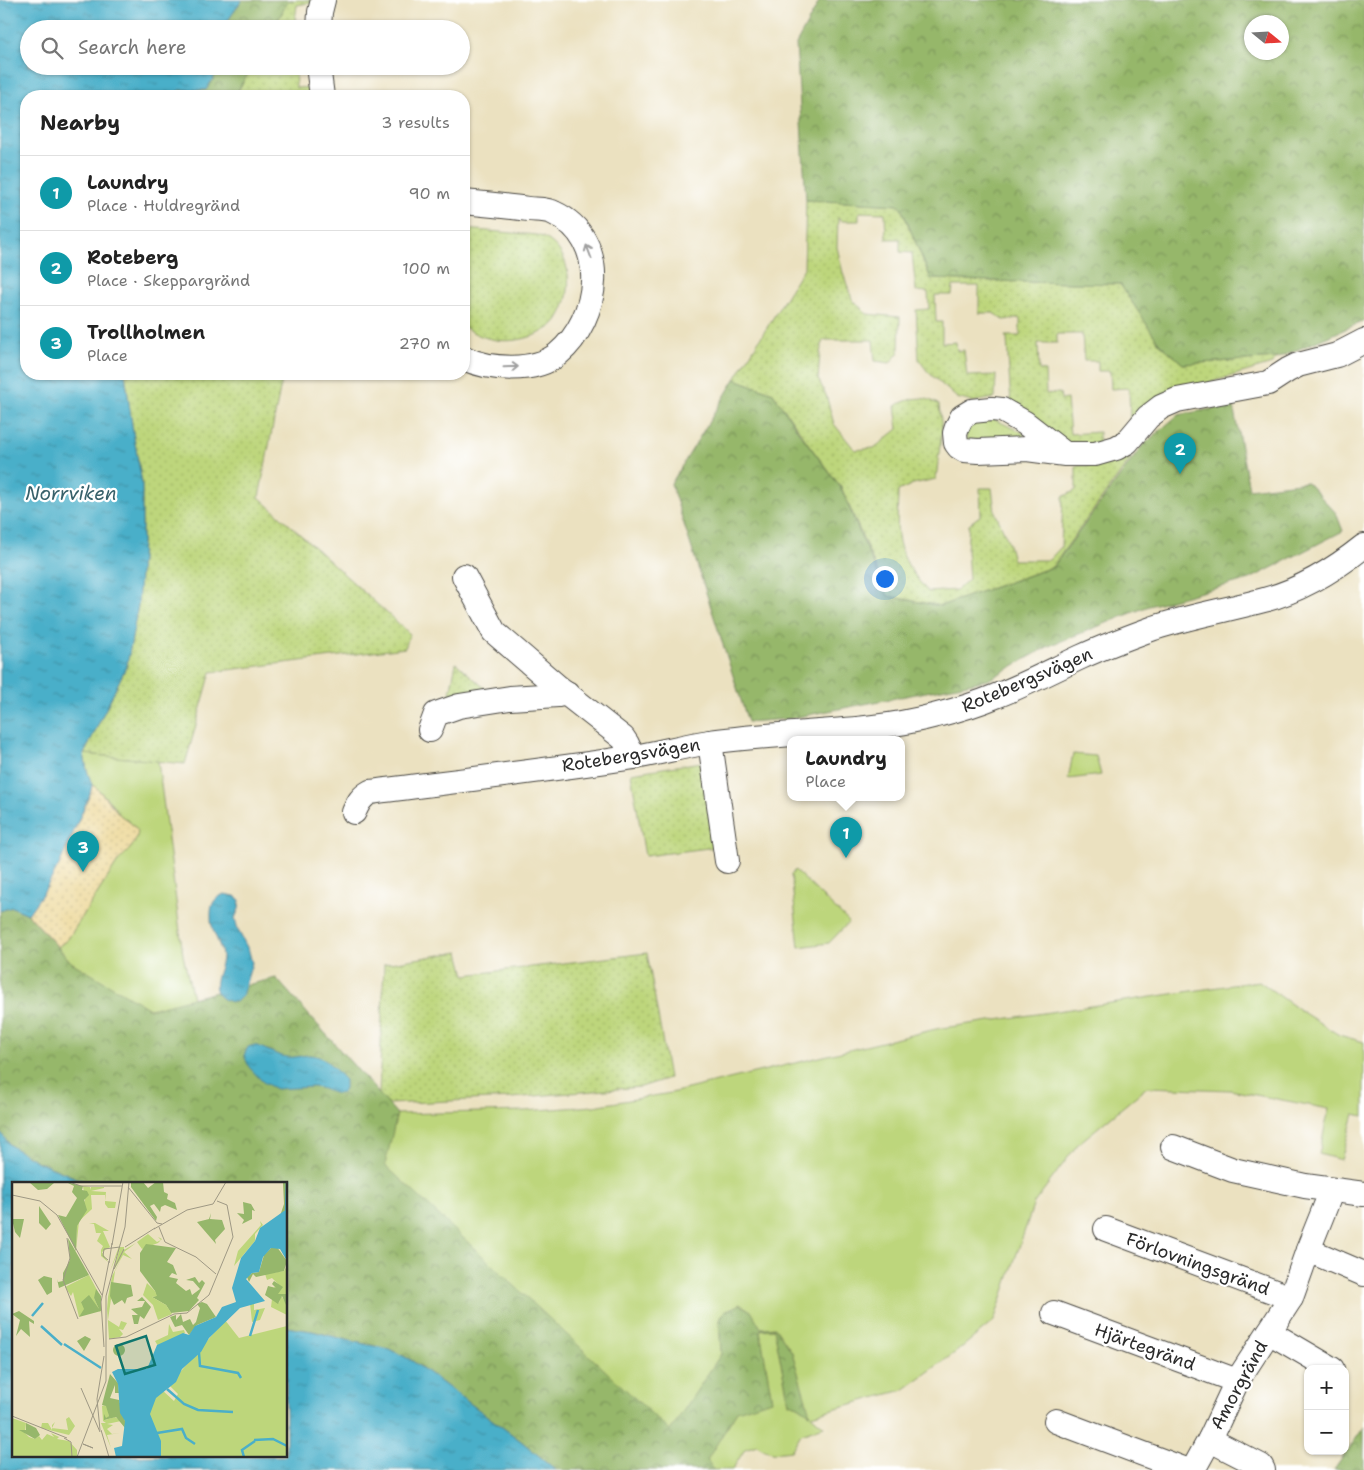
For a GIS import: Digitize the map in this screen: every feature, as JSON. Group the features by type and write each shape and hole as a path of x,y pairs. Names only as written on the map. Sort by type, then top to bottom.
{"street":[{"path":"320,20 323,0"},
{"path":"319,75 321,90"},
{"path":"470,203 552,212 569,221 582,238 591,257 593,279 592,297 584,320 573,338 557,355 537,364 511,368 492,366 470,360"},
{"path":"1065,454 1095,454 1116,448 1127,442 1148,417 1161,407 1178,400 1268,382 1298,365 1337,355 1364,342"},
{"name":"Rotebergsvägen","path":"354,812 364,795 370,792 633,757 710,742 854,730 933,716 995,697 1081,657 1138,634 1186,618 1265,600 1291,591 1321,577 1344,563 1364,546"},
{"path":"464,576 494,632 558,687 623,738 633,757"},
{"path":"430,730 436,714 459,706 510,698 567,693"},
{"path":"710,742 727,861"},
{"path":"1173,1147 1233,1170 1332,1190 1364,1194"},
{"name":"Amorgränd","path":"1193,1470 1237,1382 1291,1298 1332,1190"},
{"name":"Förlovningsgränd","path":"1106,1229 1291,1298"},
{"path":"1308,1250 1364,1274"},
{"name":"Hjärtegränd","path":"1054,1314 1237,1382"},
{"name":"Amorgränd","path":"1269,1332 1325,1365"},
{"path":"1056,1421 1186,1470"},
{"name":"Amorgränd","path":"1210,1439 1261,1466 1263,1470"}],"green space":[{"path":"242,0 293,0 288,1 278,20 228,20"},
{"path":"314,0 314,2 297,5 295,20 278,20 288,1"},
{"path":"820,0 1364,0 1364,321 1278,358 1183,364 1159,343 1120,284 931,279 900,205 806,200 796,44"},
{"path":"215,75 247,75 238,90 206,90"},
{"path":"247,75 295,75 296,88 312,87 312,90 238,90"},
{"path":"806,200 900,205 931,279 1120,284 1159,343 1183,364 1278,358 1272,364 1181,391 1130,423 1129,388 1111,389 1110,371 1098,371 1098,361 1084,361 1082,334 1057,334 1057,343 1038,343 1039,370 1045,371 1046,394 1060,393 1061,400 1067,399 1070,434 1099,432 1099,443 1069,446 1011,405 1007,339 1005,336 1020,336 1020,318 1004,320 993,313 979,313 979,286 953,286 952,295 935,295 936,322 942,322 942,343 956,342 957,351 964,350 967,376 996,375 995,398 972,402 957,398 928,372 919,360 916,310 929,309 928,292 916,291 912,253 900,252 900,239 886,239 885,213 859,212 859,221 842,221 838,218 837,247 852,299 867,314 900,317 899,352 890,363 875,361 873,340 823,340 818,379 826,395 834,424 855,450 874,448 898,429 895,406 917,398 927,399 939,405 942,429 936,479 913,484 898,491 897,528 901,549 909,566 928,592 957,590 969,579 967,550 969,524 981,515 980,488 992,488 995,512 1008,541 1013,560 1049,560 1061,547 1063,497 1076,490 1076,466 1106,464 1131,458 1052,567 940,606 888,596 841,487 773,393 735,379 804,268"},
{"path":"470,229 537,235 549,240 558,248 564,259 568,283 564,308 554,324 530,337 511,341 491,339 470,330"},
{"path":"735,379 773,393 798,431 841,488 888,596 940,606 1053,567 1142,446 1178,415 1233,405 1249,489 1307,482 1336,513 1343,531 1250,579 1149,606 1049,646 988,680 787,719 748,722 671,484"},
{"path":"126,380 282,380 259,497 410,634 405,648 211,672 185,764 84,754 127,665 138,605 142,543 142,483"},
{"path":"989,417 1024,433 1023,439 966,440 967,422"},
{"path":"456,663 489,692 449,698"},
{"path":"84,754 158,761 183,955 193,998 150,1009 71,962 58,947 68,939 119,860 134,844 138,831 92,785"},
{"path":"1073,754 1096,756 1101,775 1068,779"},
{"path":"702,762 716,847 645,856 631,773"},
{"path":"795,870 849,922 829,943 799,947 791,875"},
{"path":"12,907 28,914 71,962 150,1008 276,978 397,1114 386,1165 700,1385 721,1354 719,1322 725,1311 739,1304 751,1311 761,1328 775,1327 792,1352 811,1415 798,1406 789,1403 774,1329 760,1330 772,1400 707,1459 714,1470 556,1470 521,1441 411,1360 389,1349 288,1327 288,1182 86,1182 38,1162 11,1146 0,1132 0,911"},
{"path":"459,952 465,975 647,953 669,1078 641,1087 511,1098 388,1104 379,1095 384,964"},
{"path":"1259,981 1339,1035 1364,1042 1364,1116 1354,1114 1341,1160 1319,1154 1329,1109 1230,1090 1147,1087 1078,1144 1034,1203 994,1321 956,1352 903,1390 811,1415 824,1426 801,1434 791,1451 773,1452 757,1445 745,1449 732,1470 714,1470 707,1460 737,1411 772,1400 760,1330 774,1329 789,1403 798,1406 810,1414 792,1352 775,1327 761,1328 751,1311 740,1304 725,1311 719,1321 721,1354 670,1431 385,1165 397,1114 525,1111 594,1106 671,1093 936,1029"},
{"path":"1364,1427 1364,1470 1334,1470 1344,1455 1349,1455 1349,1448"}],"sand":[{"path":"92,785 96,787 120,815 131,823 138,831 137,836 134,844 119,860 68,939 58,947 28,914 45,890 59,865 90,794"}],"water":[{"name":"Norrviken","path":"0,0 242,0 228,20 20,20 20,75 215,75 206,90 20,90 20,380 126,380 142,483 142,543 138,605 127,665 84,754 92,785 90,794 59,865 45,890 28,914 12,907 0,911"},
{"path":"224,894 235,896 240,900 235,918 252,963 242,996 236,1002 223,998 217,993 216,988 222,956 212,926 211,911 212,904"},
{"path":"254,1045 283,1056 313,1055 319,1057 329,1063 345,1080 345,1088 342,1093 337,1094 313,1087 276,1089 263,1082 249,1067 244,1055 248,1047"},
{"path":"0,1132 11,1146 38,1162 86,1182 12,1182 12,1458 288,1458 288,1327 389,1349 411,1360 521,1441 556,1470 0,1470"}],"place":[{"name":"Roteberg","path":"1180,474"},
{"name":"Laundry","path":"846,858"},
{"name":"Trollholmen","path":"83,872"}]}
